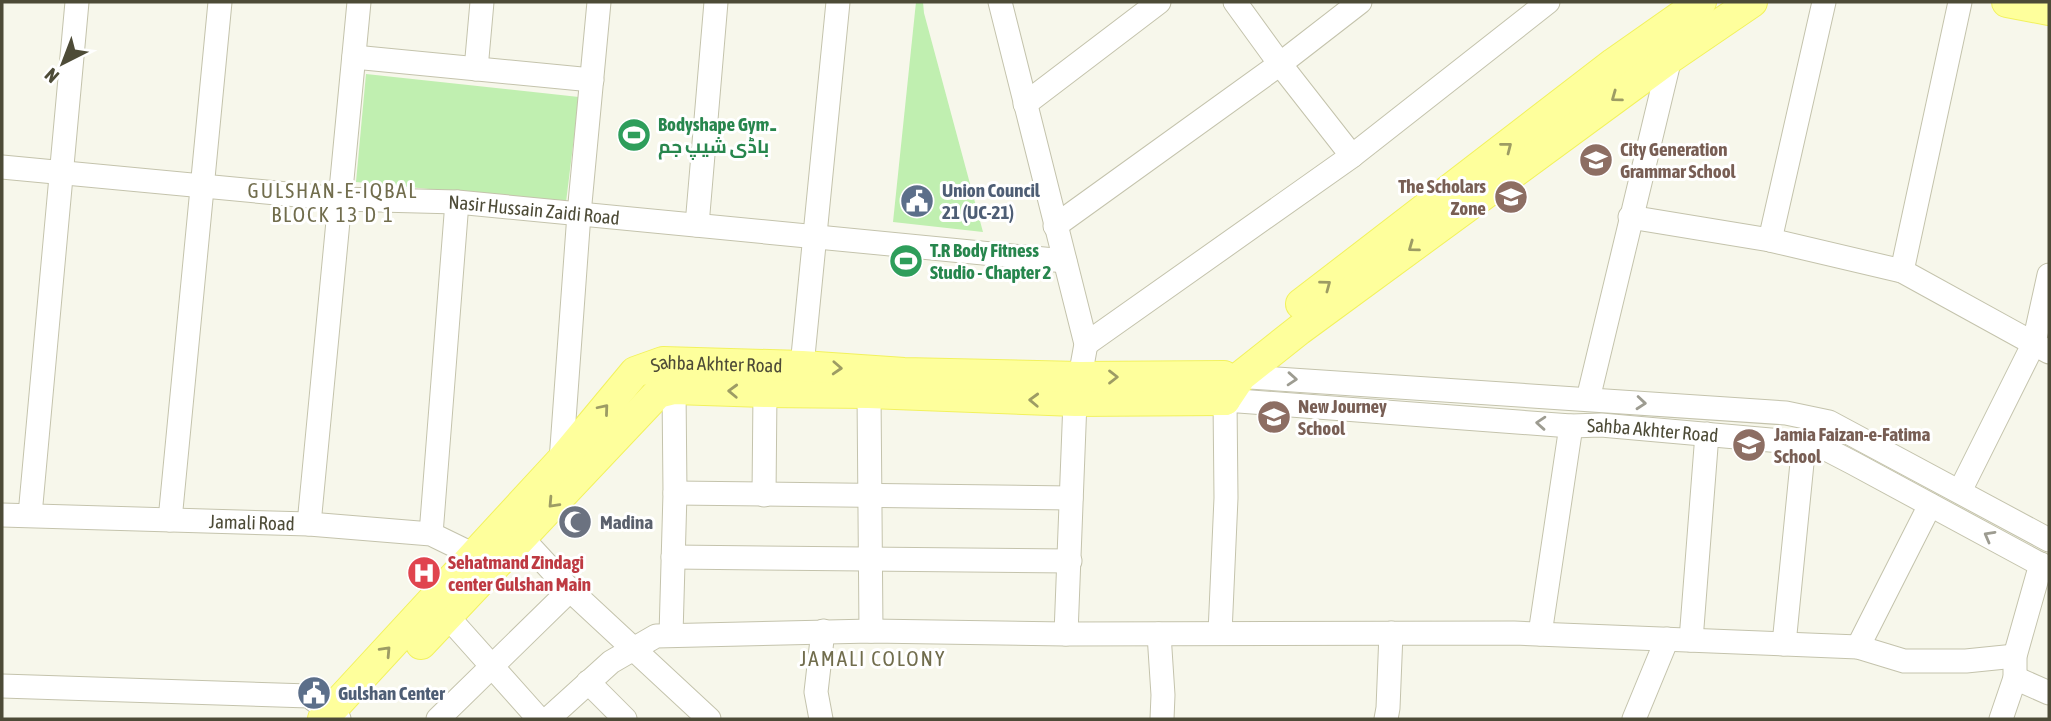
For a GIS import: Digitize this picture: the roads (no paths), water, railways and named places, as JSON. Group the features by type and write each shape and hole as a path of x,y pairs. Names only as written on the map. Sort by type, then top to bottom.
{"main road":[{"path":"1230,384 1293,322 1614,63 1701,2"},
{"path":"1293,322 1752,2"},
{"path":"2007,2 2049,10"},
{"name":"Sahba Akhter Road","path":"336,718 447,616 482,563 520,537 635,372 663,362 802,366 1078,389"},
{"name":"Sahba Akhter Road","path":"336,718 569,468 658,393 674,388 765,393 869,393 1230,384"}],"street":[{"path":"30,515 77,2"},
{"path":"170,520 220,2"},
{"path":"309,524 359,2"},
{"path":"476,69 482,2"},
{"path":"569,468 579,214 599,2"},
{"path":"697,225 716,2"},
{"path":"802,366 838,2"},
{"path":"1000,2 1086,344 1078,389 1066,634"},
{"path":"1025,104 1159,2"},
{"path":"1235,2 1352,156"},
{"path":"1055,226 1280,64 1360,2"},
{"path":"1086,344 1352,156 1548,2"},
{"path":"1770,240 1824,2"},
{"path":"1902,271 1960,2"},
{"path":"354,57 592,80"},
{"path":"1588,399 1670,58"},
{"name":"Nasir Hussain Zaidi Road","path":"2,167 340,198 457,202 1065,261"},
{"path":"431,534 457,202"},
{"path":"1630,217 1770,240 1902,271 2042,348"},
{"path":"1960,491 2042,348 2049,275"},
{"path":"1220,633 1230,384"},
{"name":"Sahba Akhter Road","path":"1230,384 1428,390 1786,413 1829,422 2049,540"},
{"name":"Sahba Akhter Road","path":"1230,384 1571,426 1601,425 1804,443 1828,450 2045,567"},
{"path":"671,635 675,493 674,388"},
{"path":"764,495 765,393"},
{"path":"869,393 871,631"},
{"path":"1540,634 1571,426"},
{"path":"1691,640 1707,434"},
{"path":"1784,644 1804,443"},
{"path":"675,493 1071,498"},
{"path":"1858,647 1930,505"},
{"name":"Jamali Road","path":"2,514 309,524 431,534 482,563"},
{"path":"520,537 570,590 709,719"},
{"path":"673,557 1070,561"},
{"path":"2001,719 2045,567"},
{"path":"438,719 570,590"},
{"path":"447,616 539,719"},
{"path":"821,719 816,692 822,631"},
{"path":"548,719 611,662 656,636 822,631 1540,634 1858,647 1904,661 1966,661 2015,667 2049,693"},
{"path":"1386,719 1391,633"},
{"path":"1159,634 1162,719"},
{"path":"1634,719 1667,639"},
{"path":"588,682 625,719"},
{"path":"2,686 309,696 336,718"}],"place":[{"name":"Bodyshape Gym۔ باڈی شیپ جم","path":"634,135"},
{"name":"City Generation Grammar School","path":"1596,160"},
{"name":"The Scholars Zone","path":"1511,197"},
{"name":"Union Council 21 (UC-21)","path":"917,201"},
{"name":"T.R Body Fitness Studio - Chapter 2","path":"906,261"},
{"name":"New Journey School","path":"1274,417"},
{"name":"Jamia Faizan-e-Fatima School","path":"1749,445"},
{"name":"Madina","path":"575,522"},
{"name":"Sehatmand Zindagi center Gulshan Main","path":"424,573"},
{"name":"Gulshan Center","path":"314,693"}],"district":[{"name":"GULSHAN-E-IQBAL BLOCK 13 D 1","path":"333,202"},
{"name":"JAMALI COLONY","path":"873,658"}]}
